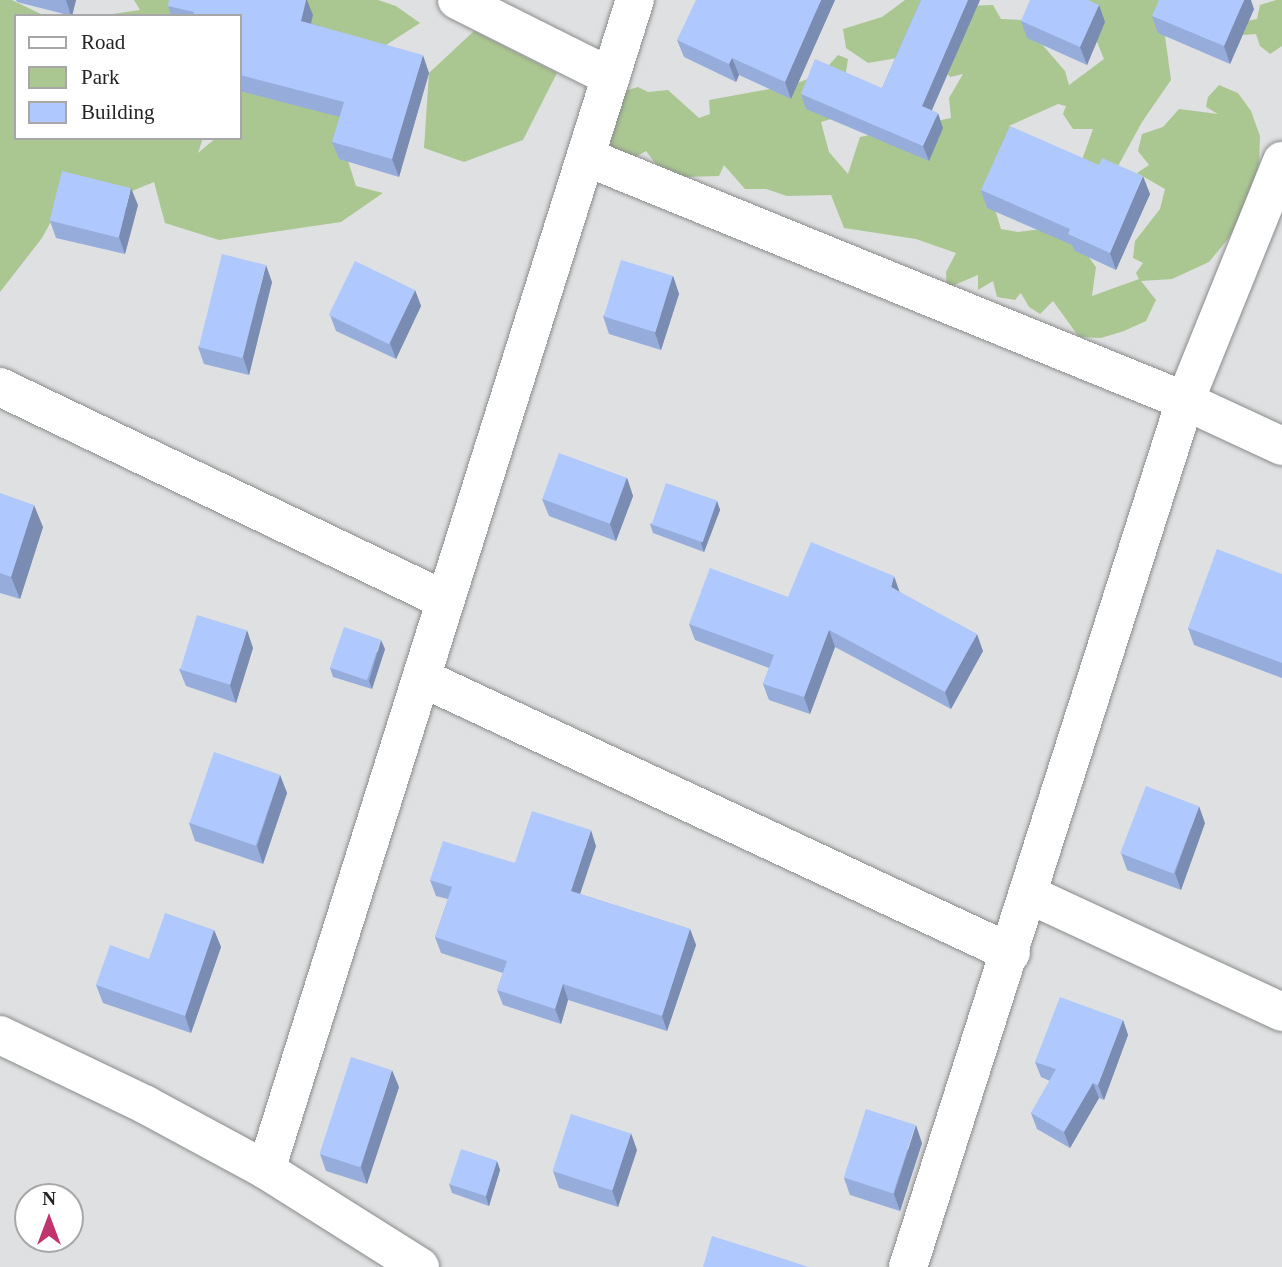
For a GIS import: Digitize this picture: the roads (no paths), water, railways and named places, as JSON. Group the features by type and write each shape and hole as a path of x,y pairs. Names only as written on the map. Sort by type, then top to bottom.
{"street":[{"path":"457,0 611,77"},
{"path":"266,1170 635,0"},
{"path":"586,157 1185,401 1282,446"},
{"path":"908,1267 1030,895 1185,401 1282,161"},
{"path":"0,387 446,600"},
{"path":"422,678 1011,953"},
{"path":"1030,895 1282,1012"},
{"path":"0,1035 146,1105 266,1170 420,1267"}]}
